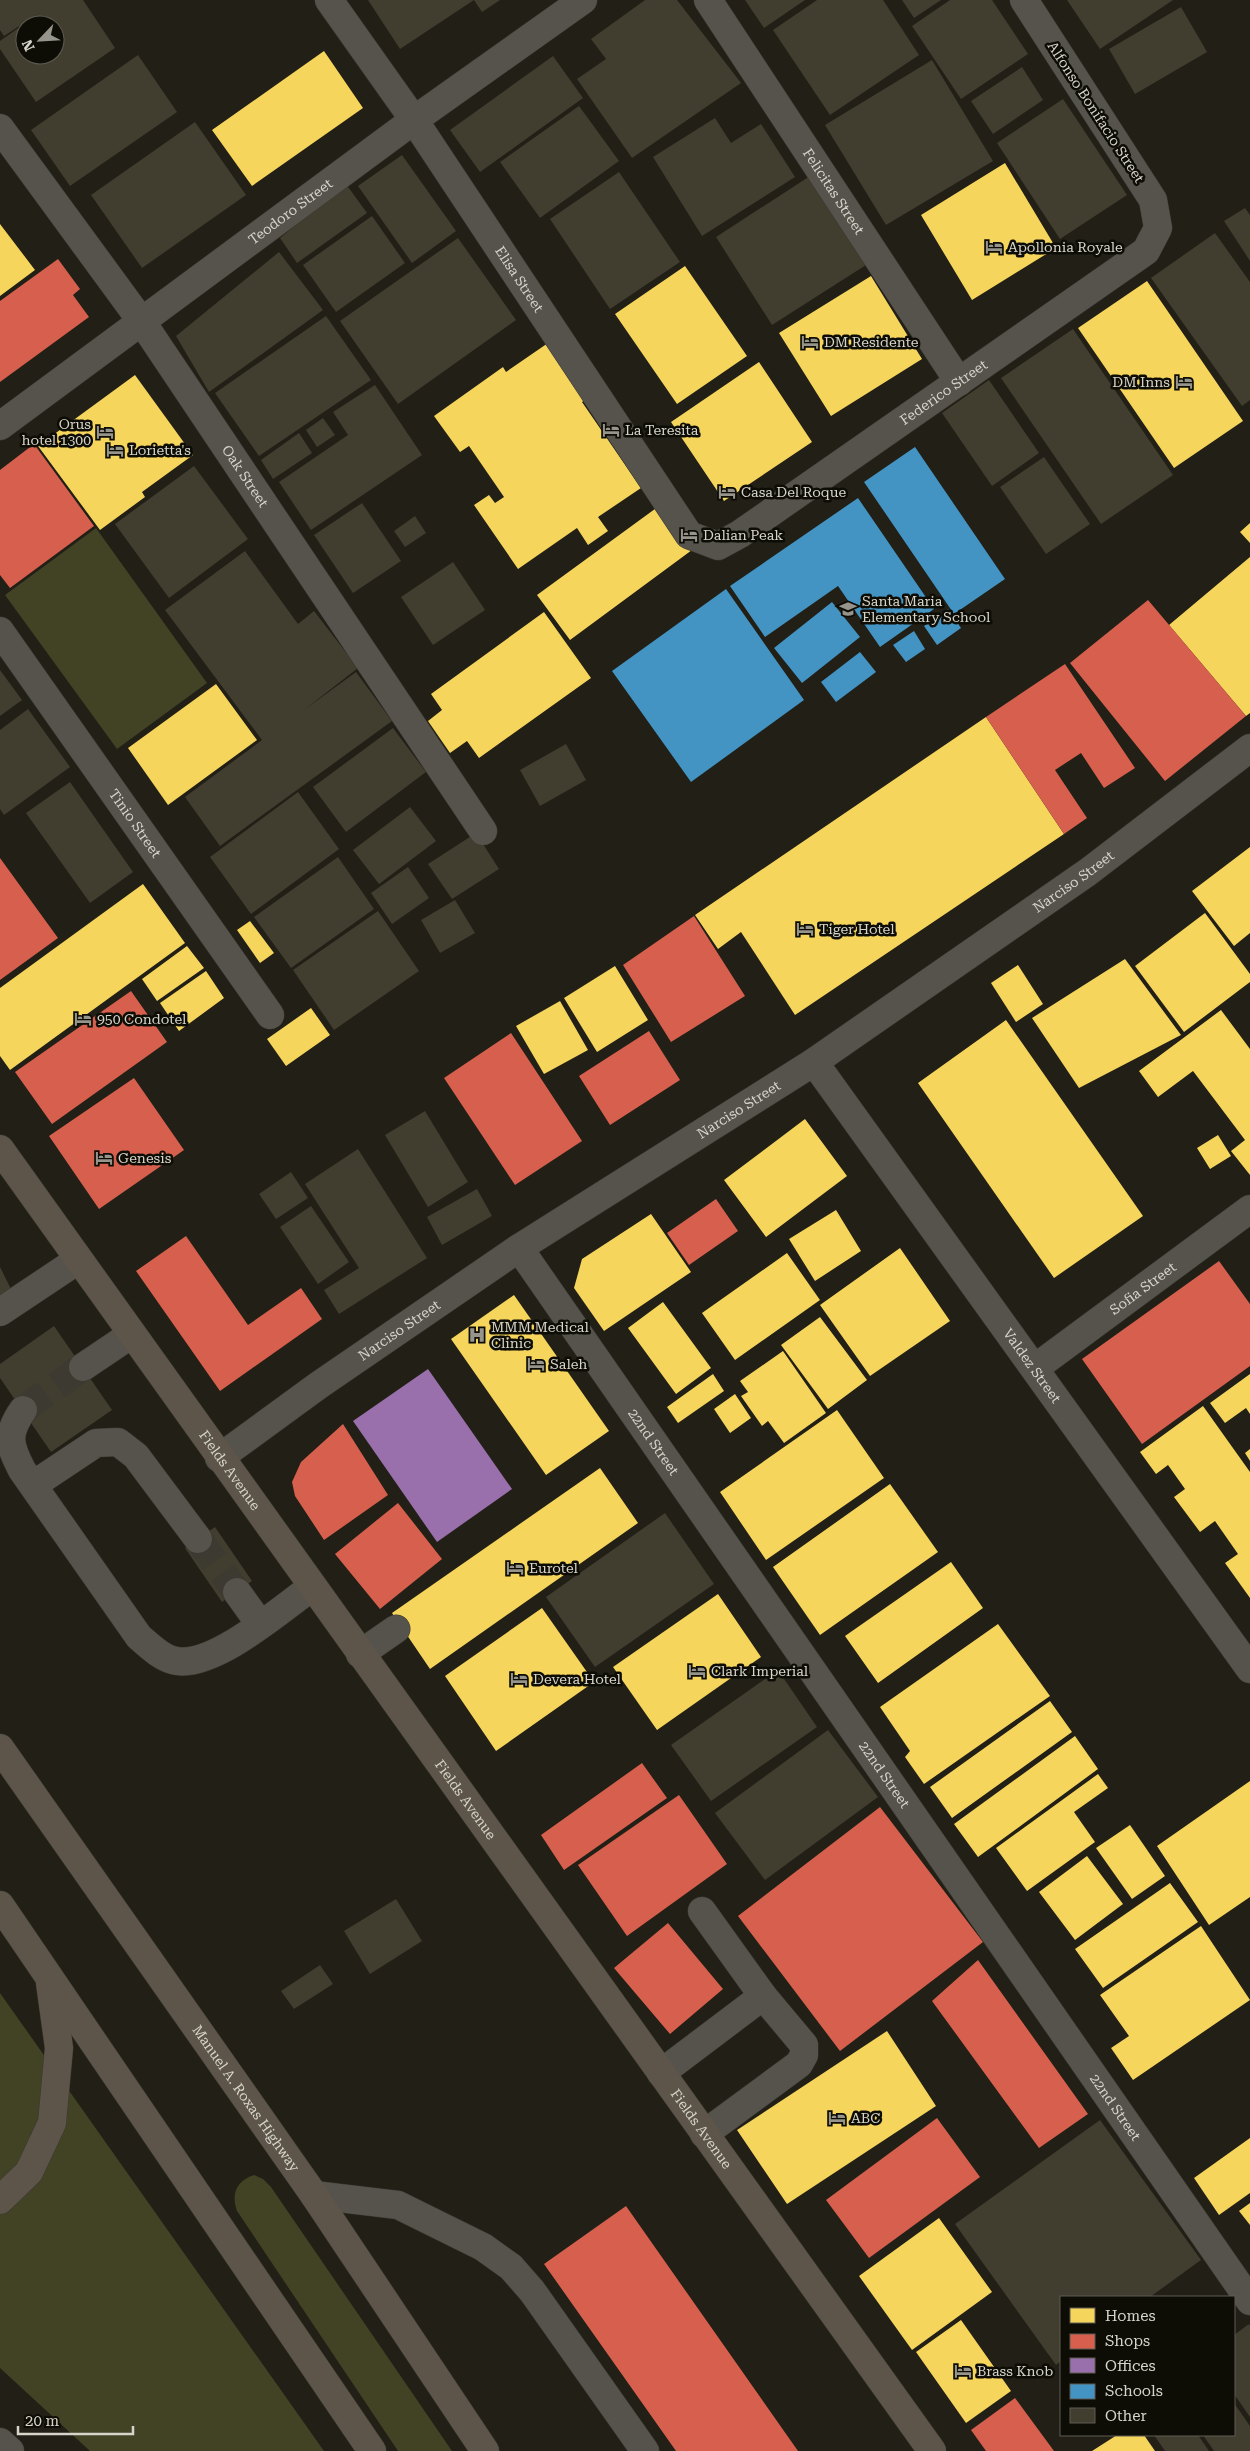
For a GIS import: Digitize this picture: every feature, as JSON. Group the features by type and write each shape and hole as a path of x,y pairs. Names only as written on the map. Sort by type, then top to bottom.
{"main road":[{"name":"Fields Avenue","path":"0,1149 219,1458 932,2451"},
{"name":"Manuel A. Roxas Highway","path":"0,1748 314,2196 485,2451"},
{"path":"0,1905 372,2451"},
{"path":"0,2200 29,2172 52,2123 59,2048 49,1976"}],"street":[{"name":"Elisa Street","path":"329,0 414,120 689,535 718,546"},
{"name":"Teodoro Street","path":"0,426 414,120 583,0"},
{"name":"Felicitas Street","path":"708,0 959,382"},
{"name":"Alfonso Bonifacio Street","path":"1024,0 1153,200 1158,228"},
{"name":"Oak Street","path":"0,128 142,322 483,831"},
{"name":"Federico Street","path":"718,546 740,534 1146,251 1158,228"},
{"name":"Tinio Street","path":"0,631 270,1015"},
{"name":"Narciso Street","path":"219,1458 319,1385 519,1248 814,1062 1088,872 1250,748"},
{"name":"Valdez Street","path":"814,1062 1249,1666"},
{"name":"Sofia Street","path":"1035,1368 1250,1209"},
{"name":"22nd Street","path":"519,1248 1250,2301"},
{"path":"0,1312 78,1260"},
{"path":"82,1367 132,1334"},
{"path":"22,1410 11,1432 10,1443 22,1470 139,1637 157,1653 177,1662 194,1661 214,1655 312,1587"},
{"path":"33,1485 96,1443 118,1442 136,1456 198,1539"},
{"path":"237,1592 260,1624"},
{"path":"360,1654 396,1629"},
{"path":"702,1911 763,1996 804,2045 804,2055 799,2064 704,2134"},
{"path":"661,2073 763,1996"},
{"path":"314,2196 398,2204 483,2247 511,2267 532,2290 645,2451"},
{"path":"0,2442 10,2451"}],"shaded area":[{"path":"96,528 207,683 117,749 5,595"},
{"path":"0,1993 324,2451 90,2451 0,2368"},
{"path":"254,2175 263,2179 271,2187 452,2451 398,2451 237,2211 235,2194 237,2189 243,2181"}],"building: Homes":[{"path":"324,51 363,108 252,186 212,130"},
{"path":"1005,163 1056,248 972,300 921,215"},
{"path":"0,224 35,270 0,296"},
{"path":"685,266 747,356 677,404 615,314"},
{"path":"871,276 922,359 831,416 779,333"},
{"path":"1147,281 1243,421 1174,468 1078,328"},
{"path":"548,343 586,399 582,402 641,488 598,517 608,531 588,545 577,528 518,569 474,505 489,495 495,503 504,497 469,446 460,452 434,416 503,367 506,372"},
{"path":"759,362 812,442 724,501 671,422"},
{"name":"Lorietta's","path":"135,375 193,455 142,492 145,497 100,530 38,446"},
{"path":"659,506 692,550 570,640 537,595"},
{"path":"1250,523 1250,543 1240,532"},
{"path":"1250,557 1250,713 1246,716 1169,625"},
{"path":"544,612 591,678 479,758 467,741 450,753 428,721 442,710 431,694"},
{"path":"216,684 257,740 168,805 128,748"},
{"path":"986,717 1064,834 795,1015 741,932 718,949 695,915"},
{"path":"1250,847 1250,933 1234,946 1192,891"},
{"path":"143,884 185,943 10,1070 0,1056 0,988"},
{"path":"1205,913 1250,974 1250,982 1184,1032 1135,966"},
{"path":"250,921 274,953 260,963 237,930"},
{"path":"187,946 204,968 157,1001 142,979"},
{"path":"1125,959 1181,1035 1079,1088 1032,1018"},
{"path":"1018,965 1043,1004 1016,1022 991,983"},
{"path":"615,966 648,1020 597,1052 564,998"},
{"path":"206,971 224,998 179,1031 160,1003"},
{"path":"560,1001 588,1050 544,1074 516,1026"},
{"path":"311,1008 330,1035 286,1066 267,1039"},
{"path":"1221,1010 1250,1049 1250,1175 1231,1151 1245,1140 1193,1071 1158,1097 1139,1071"},
{"path":"1006,1020 1143,1216 1054,1278 918,1083"},
{"path":"805,1119 847,1176 766,1237 724,1180"},
{"path":"1218,1135 1231,1156 1210,1169 1197,1148"},
{"path":"836,1210 861,1251 815,1281 789,1239"},
{"path":"651,1214 691,1272 604,1331 574,1288 582,1259"},
{"path":"900,1248 950,1321 870,1376 820,1305"},
{"path":"787,1253 820,1300 735,1360 702,1313"},
{"path":"514,1295 609,1431 546,1475 451,1339"},
{"path":"663,1302 711,1368 676,1394 628,1328"},
{"path":"820,1317 867,1380 828,1409 781,1345"},
{"path":"783,1351 826,1413 784,1443 768,1421 762,1426 741,1396 748,1392 740,1381"},
{"path":"713,1374 724,1391 678,1423 667,1407"},
{"path":"1250,1374 1250,1414 1246,1408 1225,1423 1210,1403"},
{"path":"735,1394 751,1418 730,1433 714,1409"},
{"path":"1203,1406 1250,1472 1250,1598 1225,1563 1238,1554 1215,1521 1200,1532 1174,1497 1185,1489 1168,1465 1156,1474 1140,1452"},
{"path":"837,1410 884,1478 766,1560 720,1492"},
{"path":"1250,1449 1250,1461 1245,1453"},
{"name":"Eurotel","path":"600,1468 638,1523 430,1669 392,1613"},
{"path":"890,1484 938,1552 820,1635 773,1567"},
{"path":"951,1562 983,1608 878,1683 845,1636"},
{"path":"718,1594 761,1657 657,1730 613,1667"},
{"name":"Devera Hotel","path":"542,1608 594,1682 496,1751 445,1676"},
{"path":"998,1624 1050,1696 924,1784 905,1757 910,1751 880,1707"},
{"path":"1050,1701 1072,1732 952,1818 930,1787"},
{"path":"1075,1736 1098,1769 978,1857 954,1824"},
{"path":"1098,1774 1108,1788 1074,1812 1095,1842 1027,1891 996,1848"},
{"path":"1250,1781 1250,1897 1209,1925 1157,1846"},
{"path":"1130,1825 1165,1876 1132,1899 1096,1848"},
{"path":"1087,1856 1123,1904 1075,1940 1039,1892"},
{"path":"1170,1883 1198,1922 1103,1988 1075,1949"},
{"path":"1201,1926 1250,2000 1133,2080 1111,2048 1129,2036 1100,1995"},
{"name":"ABC","path":"887,2031 936,2106 787,2204 737,2130"},
{"path":"1250,2138 1250,2193 1219,2215 1194,2178"},
{"path":"1250,2203 1250,2225 1239,2211"},
{"path":"939,2218 992,2292 912,2350 859,2276"},
{"name":"Brass Knob","path":"961,2320 1011,2391 966,2423 916,2352"},
{"path":"1115,2436 1145,2436 1155,2451 1092,2451"}],"building: Shops":[{"path":"58,259 80,289 73,295 89,317 0,382 0,301"},
{"path":"34,444 94,526 10,588 0,575 0,470"},
{"path":"1148,600 1246,716 1165,781 1070,663"},
{"path":"1065,664 1135,768 1104,788 1081,753 1055,770 1087,818 1064,834 986,717"},
{"path":"0,858 58,938 0,980"},
{"path":"694,916 745,996 671,1042 623,965"},
{"path":"131,991 167,1042 52,1124 15,1072"},
{"path":"649,1031 680,1080 610,1125 579,1076"},
{"path":"511,1033 582,1141 515,1185 444,1078"},
{"path":"134,1078 184,1150 99,1209 49,1136"},
{"path":"716,1199 738,1231 689,1265 667,1233"},
{"path":"186,1236 248,1325 301,1288 322,1319 220,1391 136,1271"},
{"path":"1219,1261 1250,1304 1250,1366 1142,1444 1082,1359"},
{"path":"343,1424 388,1495 324,1540 295,1496 292,1482 301,1462"},
{"path":"398,1503 442,1559 380,1609 335,1554"},
{"path":"642,1763 667,1798 564,1870 541,1835"},
{"path":"679,1795 727,1864 627,1936 578,1865"},
{"path":"880,1807 983,1942 840,2051 738,1916"},
{"path":"668,1923 723,1989 670,2034 614,1968"},
{"path":"978,1960 1088,2114 1039,2148 932,2001"},
{"path":"937,2118 980,2177 869,2258 826,2200"},
{"path":"626,2206 798,2451 676,2451 544,2264"},
{"path":"1015,2398 1054,2451 986,2451 971,2430"}],"building: Offices":[{"path":"428,1369 512,1489 437,1542 353,1421"}],"building: Schools":[{"path":"915,447 1005,579 954,614 864,482"},
{"path":"858,498 934,609 880,647 838,586 765,637 730,586"},
{"path":"726,589 804,700 691,782 612,671"},
{"path":"832,602 860,637 802,683 774,648"},
{"path":"948,609 961,628 937,645 924,626"},
{"path":"914,631 925,649 906,662 893,645"},
{"path":"860,652 876,672 836,702 821,682"}],"building: Other":[{"path":"0,0 83,0 115,48 36,102 0,49 0,41 15,30 15,65 65,65 65,15 37,15 41,12 36,15 15,15 15,29 4,36 0,30"},
{"path":"368,0 474,0 400,49"},
{"path":"474,0 500,0 482,12"},
{"path":"645,0 677,0 741,83 632,158 577,79 606,59 591,39"},
{"path":"745,0 805,0 764,28"},
{"path":"817,0 883,0 919,55 830,115 773,30"},
{"path":"902,0 941,0 914,18"},
{"path":"950,0 992,0 1028,54 961,99 912,26"},
{"path":"1067,0 1173,0 1100,49"},
{"path":"1181,7 1207,52 1135,94 1109,49"},
{"path":"138,55 177,112 70,186 31,130"},
{"path":"553,56 583,98 480,172 450,130"},
{"path":"932,60 993,161 886,225 825,125"},
{"path":"1022,67 1043,100 993,134 971,101"},
{"path":"1063,99 1127,195 1060,239 997,143"},
{"path":"579,106 619,161 540,218 500,162"},
{"path":"715,118 731,143 761,124 795,177 702,236 653,157"},
{"path":"195,122 246,195 142,268 91,195"},
{"path":"402,155 456,231 412,263 358,186"},
{"path":"619,172 680,262 610,309 550,219"},
{"path":"810,176 866,265 772,325 716,237"},
{"path":"346,184 367,213 297,263 280,238"},
{"path":"1245,208 1250,215 1250,261 1224,221"},
{"path":"372,216 405,263 336,312 303,265"},
{"path":"1215,233 1250,282 1250,400 1242,406 1151,278"},
{"path":"458,238 516,320 398,404 340,321"},
{"path":"279,252 323,310 209,392 176,336"},
{"path":"326,316 371,380 259,456 215,393"},
{"path":"1073,329 1173,475 1101,524 1001,378"},
{"path":"989,380 1039,453 992,486 942,413"},
{"path":"375,385 422,455 311,530 279,482 348,435 333,412"},
{"path":"323,418 335,435 317,447 306,430"},
{"path":"299,433 312,453 273,479 261,460"},
{"path":"1044,457 1090,524 1046,554 1000,487"},
{"path":"194,466 248,539 169,598 115,524"},
{"path":"362,503 401,561 353,593 314,535"},
{"path":"415,516 426,533 405,547 394,531"},
{"path":"245,551 298,624 314,611 358,668 304,710 356,672 392,721 220,846 185,797 262,740 165,610"},
{"path":"453,562 485,610 433,645 401,597"},
{"path":"0,670 22,700 0,716"},
{"path":"28,709 70,767 4,815 0,809 0,730"},
{"path":"393,728 426,772 346,832 313,787"},
{"path":"566,744 586,780 540,806 520,770"},
{"path":"70,782 133,872 90,903 26,813"},
{"path":"298,792 339,849 251,914 210,857"},
{"path":"410,807 436,841 379,884 353,850"},
{"path":"476,833 499,869 452,899 428,864"},
{"path":"338,857 374,909 291,968 254,917"},
{"path":"408,867 429,898 392,924 371,893"},
{"path":"455,900 475,933 440,953 421,920"},
{"path":"378,911 419,971 334,1030 293,970"},
{"path":"425,1111 468,1182 428,1207 385,1135"},
{"path":"358,1149 427,1258 339,1314 324,1290 359,1268 305,1184"},
{"path":"291,1172 308,1198 276,1219 259,1194"},
{"path":"477,1189 492,1216 442,1245 427,1217"},
{"path":"311,1206 349,1262 318,1284 280,1227"},
{"path":"0,1267 12,1291 0,1297"},
{"path":"54,1326 112,1410 51,1452 0,1378 0,1364"},
{"path":"665,1513 714,1584 595,1667 546,1597"},
{"path":"215,1527 252,1581 222,1602 185,1548"},
{"path":"778,1670 817,1727 711,1801 671,1745"},
{"path":"828,1730 878,1797 765,1880 715,1813"},
{"path":"396,1899 422,1941 370,1974 344,1931"},
{"path":"320,1965 333,1984 294,2009 281,1991"},
{"path":"1100,2120 1201,2260 1151,2296 1060,2296 1060,2362 1056,2365 955,2224"},
{"path":"1249,2324 1250,2417 1235,2395 1235,2334"},
{"path":"1235,2404 1250,2426 1250,2451 1214,2451 1204,2436 1235,2436"},
{"path":"1155,2436 1199,2436 1209,2451 1165,2451"}],"tunnel":[{"path":"23,1410 83,1367"},
{"path":"198,1539 237,1592"}],"place":[{"name":"Apollonia Royale","path":"994,247"},
{"name":"DM Residente","path":"810,342"},
{"name":"DM Inns","path":"1184,382"},
{"name":"La Teresita","path":"611,430"},
{"name":"Orus hotel 1300","path":"105,432"},
{"name":"Lorietta's","path":"115,450"},
{"name":"Casa Del Roque","path":"727,492"},
{"name":"Dalian Peak","path":"689,535"},
{"name":"Santa Maria Elementary School","path":"848,609"},
{"name":"Tiger Hotel","path":"805,929"},
{"name":"950 Condotel","path":"83,1019"},
{"name":"Genesis","path":"104,1158"},
{"name":"MMM Medical Clinic","path":"477,1335"},
{"name":"Saleh","path":"536,1364"},
{"name":"Eurotel","path":"515,1568"},
{"name":"Clark Imperial","path":"697,1671"},
{"name":"Devera Hotel","path":"519,1679"},
{"name":"ABC","path":"837,2118"},
{"name":"Brass Knob","path":"963,2371"}]}
